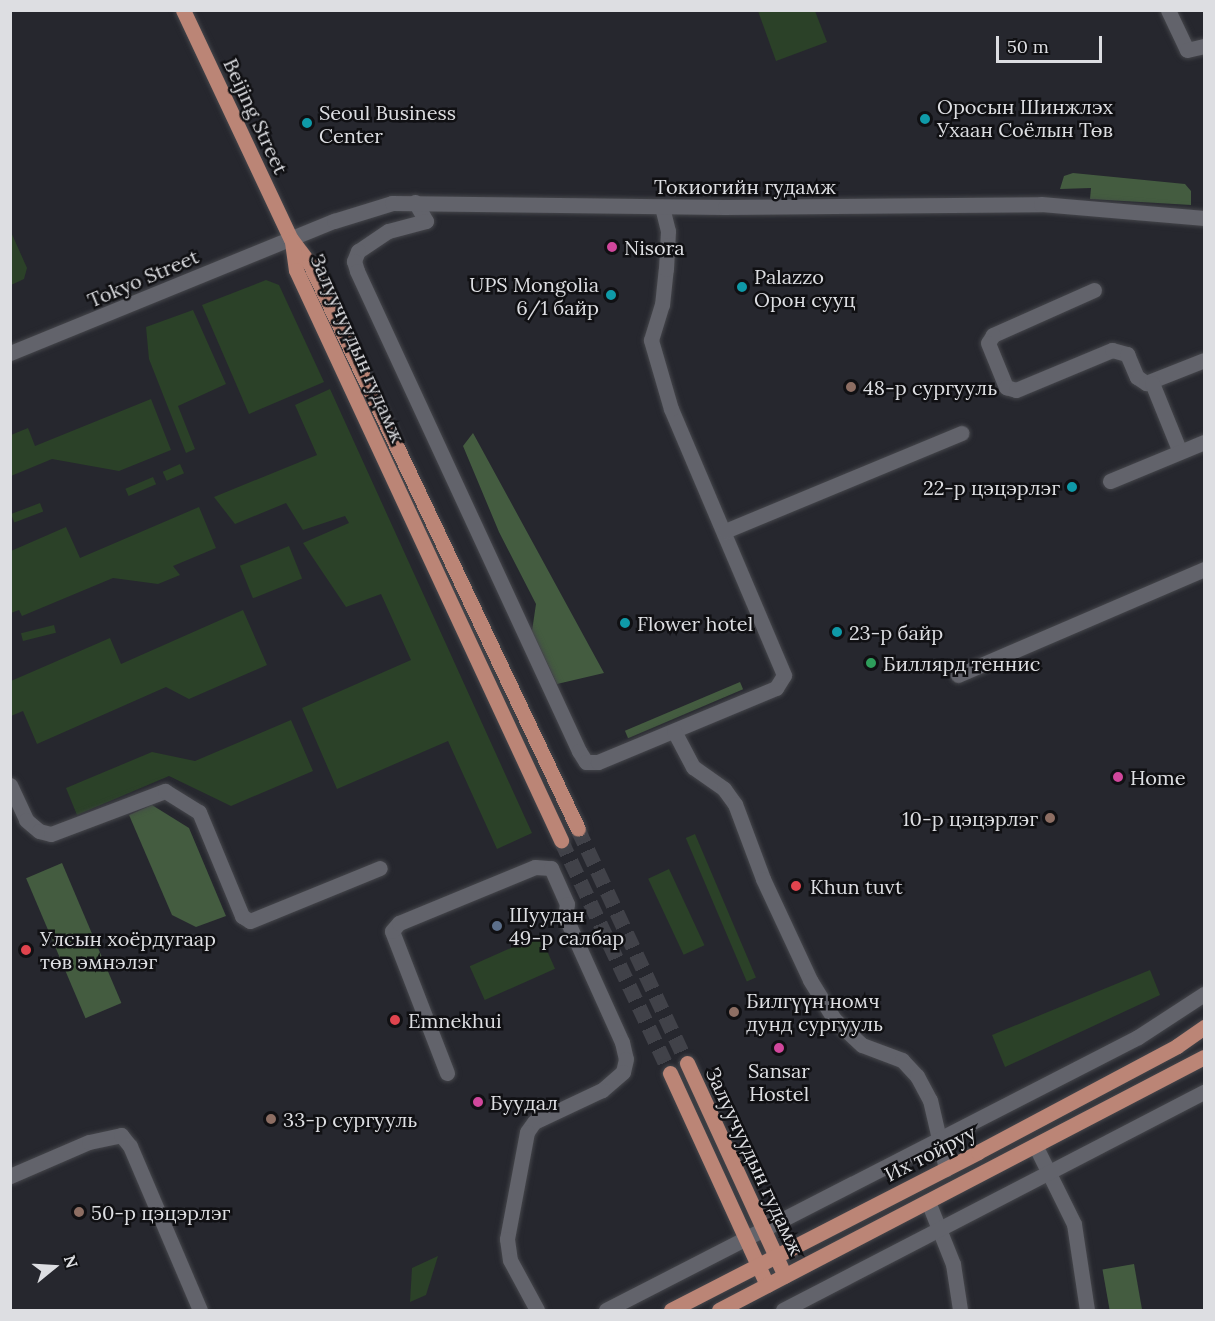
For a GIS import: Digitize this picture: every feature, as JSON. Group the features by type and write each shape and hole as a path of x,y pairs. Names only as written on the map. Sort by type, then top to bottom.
{"main road":[{"name":"Beijing Street","path":"183,10 291,239"},
{"name":"Залуучуудын гудамж","path":"291,239 310,264 578,829"},
{"name":"Залуучуудын гудамж","path":"291,239 296,270 561,840"},
{"name":"Их тойруу","path":"671,1311 1177,1046 1204,1027"},
{"path":"719,1311 929,1204 1204,1057"},
{"name":"Залуучуудын гудамж","path":"687,1063 785,1276"},
{"name":"Залуучуудын гудамж","path":"670,1073 767,1286"}],"street":[{"path":"1168,10 1187,50 1204,46"},
{"name":"Токиогийн гудамж","path":"291,239 374,207 415,202 662,207 1041,204 1204,218"},
{"path":"415,202 426,221 387,231 358,251 354,261 357,271 586,762 598,762 674,731 777,688 783,680 783,669 671,409 651,340 662,305 666,269 668,231 662,207"},
{"name":"Tokyo Street","path":"10,353 291,239"},
{"path":"1094,290 993,335 988,343 1006,387 1016,390 1118,349 1127,354 1141,381 1152,382 1204,360"},
{"path":"1152,382 1180,452"},
{"path":"725,531 962,433"},
{"path":"1110,481 1204,442"},
{"path":"958,675 1204,569"},
{"path":"674,731 693,767 724,789 735,804 763,879 810,980 834,1019 862,1045 902,1060 917,1076 930,1100 946,1169"},
{"path":"10,785 26,820 39,831 51,834 165,791 199,812 242,916 250,921 380,868"},
{"path":"447,1073 391,938 392,931 399,923 536,867 551,868 567,904 565,916 622,1042 626,1059 623,1072 602,1090 534,1122 527,1132 507,1239 510,1260 537,1311"},
{"path":"606,1311 744,1237 938,1141 1138,1037 1204,994"},
{"path":"783,1311 1204,1092"},
{"path":"10,1176 89,1142 122,1135 130,1146 184,1281 200,1311"},
{"path":"1036,1147 1074,1224 1087,1311"},
{"path":"929,1204 942,1229 960,1311"}],"green space":[{"path":"758,11 815,11 827,42 776,61"},
{"path":"1073,173 1185,184 1191,191 1191,205 1090,199 1091,188 1060,189 1064,176"},
{"path":"11,232 27,268 24,279 11,285"},
{"path":"266,280 279,285 324,382 249,414 202,305"},
{"path":"193,310 226,384 178,406 195,449 186,453 149,359 146,327"},
{"path":"330,389 532,833 497,849 448,741 337,789 302,708 411,660 381,594 346,607 303,543 349,523 345,516 303,530 286,503 235,524 214,497 317,455 295,405"},
{"path":"151,399 171,450 119,471 52,459 11,476 11,435 28,428 35,446"},
{"path":"473,433 604,673 557,684 532,631 536,604 499,532 463,446"},
{"path":"180,464 184,473 167,481 163,472"},
{"path":"153,477 156,484 129,496 125,489"},
{"path":"40,503 43,511 14,523 11,514"},
{"path":"199,507 216,548 173,566 180,575 158,584 113,578 22,616 19,610 11,613 11,551 66,527 80,558"},
{"path":"289,546 302,578 253,598 240,566"},
{"path":"243,610 267,665 189,699 166,687 37,744 23,711 11,716 11,681 110,638 121,664"},
{"path":"54,625 56,633 23,641 21,633"},
{"path":"740,682 743,689 628,738 625,731"},
{"path":"291,720 313,771 231,806 169,776 77,815 66,788 152,752 195,761"},
{"path":"152,805 189,828 226,916 196,927 172,915 129,815"},
{"path":"695,834 756,978 747,982 686,838"},
{"path":"62,863 121,1003 85,1018 26,878"},
{"path":"669,869 704,945 684,955 648,879"},
{"path":"540,935 555,969 485,1000 470,966"},
{"path":"1150,970 1160,995 1005,1067 992,1035"},
{"path":"438,1256 426,1295 410,1302 412,1268"},
{"path":"1134,1264 1142,1310 1110,1310 1102,1270"}],"tunnel":[{"path":"578,829 687,1063"},
{"path":"561,840 670,1073"}],"place":[{"name":"Оросын Шинжлэх Ухаан Соёлын Төв","path":"925,119"},
{"name":"Seoul Business Center","path":"307,123"},
{"name":"Nisora","path":"612,247"},
{"name":"Palazzo Орон сууц","path":"742,287"},
{"name":"UPS Mongolia 6/1 байр","path":"611,295"},
{"name":"48-р сургууль","path":"851,387"},
{"name":"22-р цэцэрлэг","path":"1072,487"},
{"name":"Flower hotel","path":"625,623"},
{"name":"23-р байр","path":"837,632"},
{"name":"Биллярд теннис","path":"871,663"},
{"name":"Home","path":"1118,777"},
{"name":"10-р цэцэрлэг","path":"1050,818"},
{"name":"Khun tuvt","path":"796,886"},
{"name":"Шуудан 49-р салбар","path":"497,926"},
{"name":"Улсын хоёрдугаар төв эмнэлэг","path":"26,950"},
{"name":"Билгүүн номч дунд сургууль","path":"734,1012"},
{"name":"Emnekhui","path":"395,1020"},
{"name":"Sansar Hostel","path":"779,1048"},
{"name":"Буудал","path":"478,1102"},
{"name":"33-р сургууль","path":"271,1119"},
{"name":"50-р цэцэрлэг","path":"79,1212"}]}
